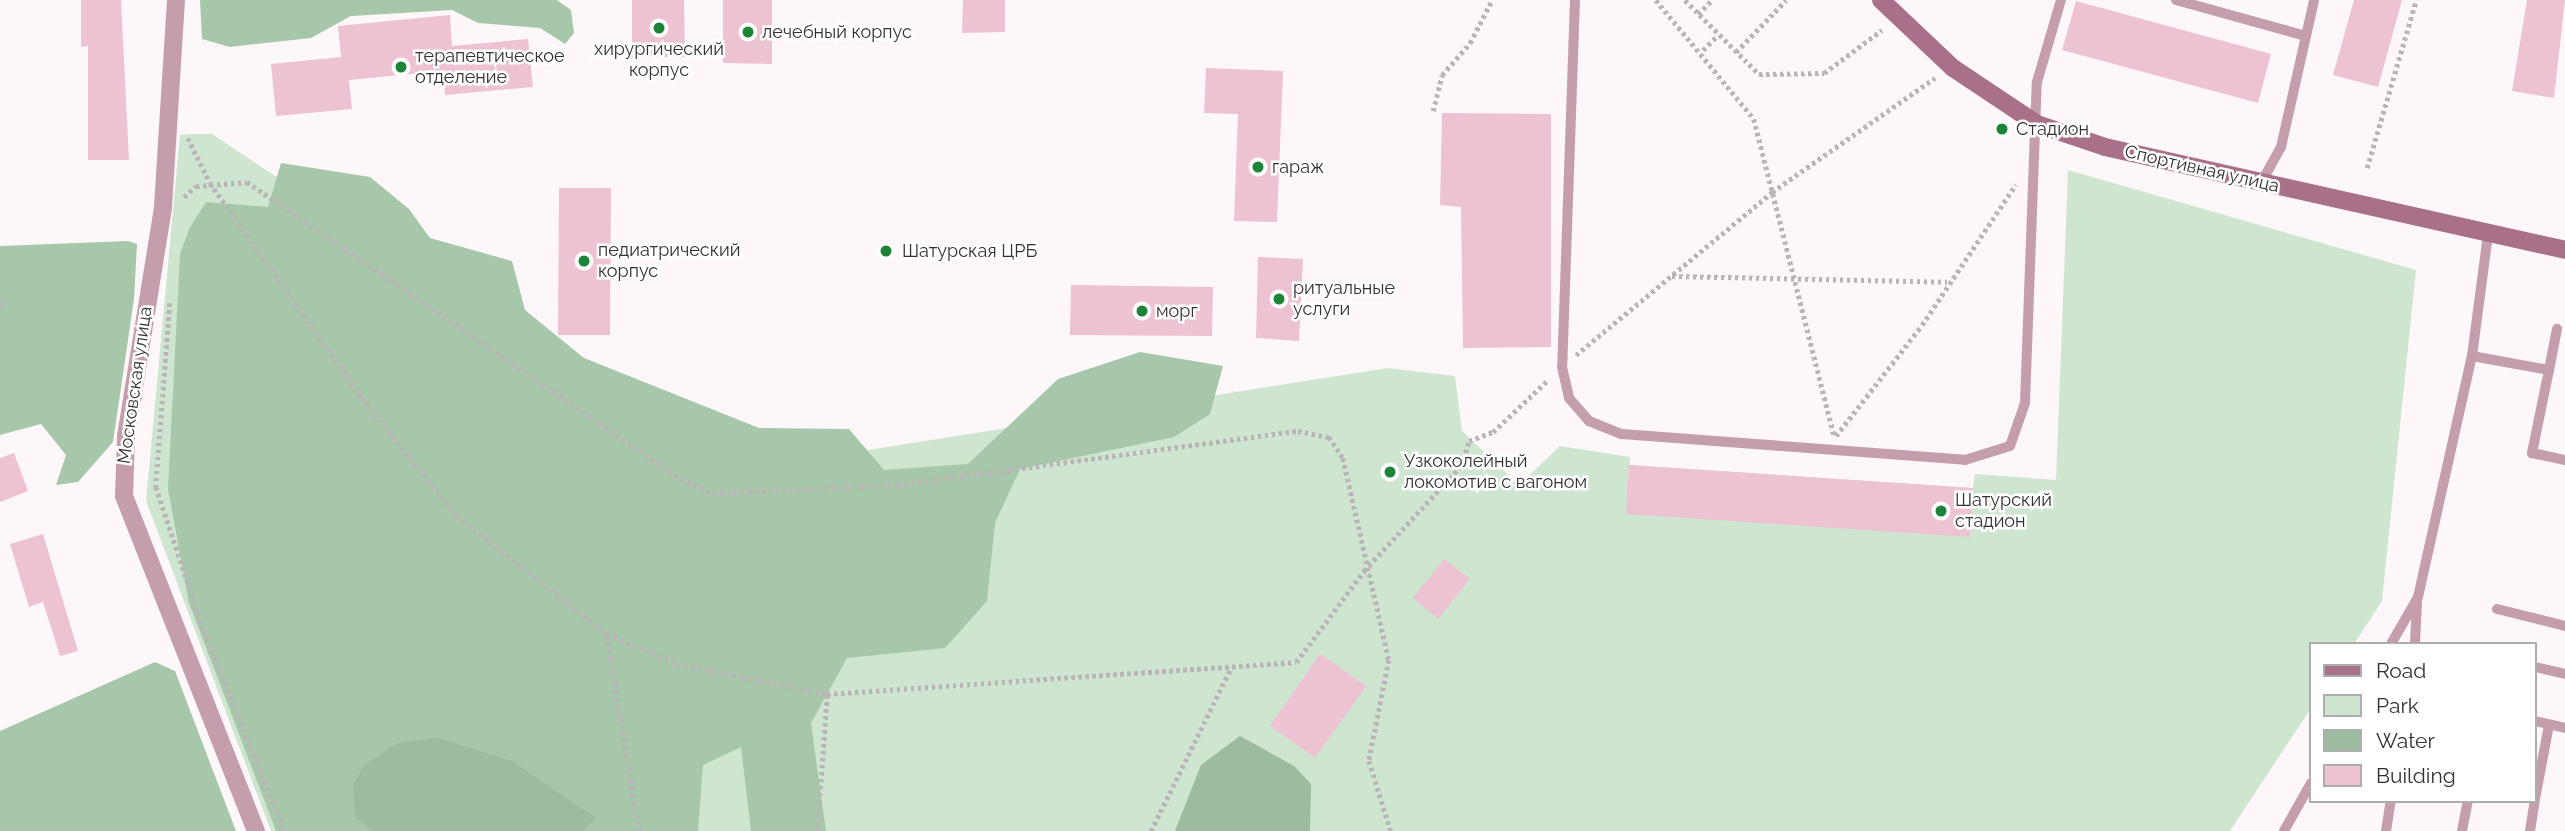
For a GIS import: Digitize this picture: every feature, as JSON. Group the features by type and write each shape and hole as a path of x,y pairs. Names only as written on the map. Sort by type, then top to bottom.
{"street":[{"name":"Московская улица","path":"176,0 163,208 126,436 124,496 256,831"},
{"name":"Спортивная улица","path":"1881,0 1953,68 2037,124 2260,183 2565,250"}],"lane":[{"path":"1575,0 1562,367 1569,398 1589,421 1622,434 1965,460 2010,446 2025,403 2037,82 2061,0"},
{"path":"2176,0 2306,36"},
{"path":"2260,183 2281,147 2314,0"},
{"path":"2415,642 2417,597 2472,356 2488,234"},
{"path":"2557,329 2532,453 2565,460"},
{"path":"2472,356 2549,370"},
{"path":"2391,642 2417,597"},
{"path":"2497,609 2565,626"},
{"path":"2537,667 2565,674"},
{"path":"2537,722 2565,729"},
{"path":"2537,789 2549,725"},
{"path":"2284,831 2310,785"},
{"path":"2386,831 2391,803"},
{"path":"2462,831 2468,803"},
{"path":"2530,831 2535,803"}],"path":[{"path":"1433,111 1442,75 1470,43 1492,0"},
{"path":"1656,0 1703,50 1754,118 1834,437 1833,450"},
{"path":"1685,0 1759,74 1824,73 1882,30"},
{"path":"1698,15 1712,0"},
{"path":"1736,52 1786,0"},
{"path":"2367,168 2416,0"},
{"path":"1703,50 1718,34"},
{"path":"187,134 210,183 362,398 457,516 607,634 678,664 827,694 1296,662 1364,571 1461,466 1469,441 1493,432 1562,367 1772,192 1935,78"},
{"path":"1834,437 2035,158"},
{"path":"181,209 196,186 247,182 681,479 713,493 897,485 1298,431 1329,436 1343,458 1364,571 1379,603 1389,660 1369,761 1391,831"},
{"path":"1672,275 1948,282"},
{"path":"171,295 156,487 204,631 285,831"},
{"path":"0,305 9,302"},
{"path":"607,634 639,831"},
{"path":"1152,831 1231,668"},
{"path":"817,831 827,694"}],"green space":[{"path":"212,134 722,473 1388,368 1455,376 1462,431 1519,485 1560,446 1630,457 1630,465 1973,488 1975,474 2056,480 2068,170 2416,270 2382,601 2355,642 2310,642 2310,710 2230,831 271,831 146,501 180,135"}],"shaded area":[{"path":"200,0 557,0 571,10 574,33 565,44 540,28 478,23 452,10 351,16 311,38 230,47 202,39"},
{"path":"281,163 370,177 409,209 430,238 512,261 525,310 584,358 759,428 849,429 884,470 968,464 1058,379 1140,352 1223,366 1210,414 1174,437 1020,469 995,523 987,601 945,648 847,658 811,723 826,831 751,831 741,747 703,765 698,831 583,831 596,818 355,817 371,831 276,831 189,603 168,489 180,254 189,229 206,202 268,207"},
{"path":"128,241 137,244 134,299 113,442 78,482 56,485 66,455 41,424 0,435 0,246"},
{"path":"155,662 175,671 236,831 0,831 0,731"}],"water":[{"path":"1240,736 1294,766 1311,784 1310,831 1175,831 1201,765"},
{"path":"438,738 512,761 596,818 583,831 371,831 355,817 353,785 364,765 398,743"}],"building":[{"path":"81,0 121,0 129,160 88,160 88,46 81,47"},
{"name":"хирургический корпус","path":"632,0 684,0 685,57 632,57"},
{"name":"лечебный корпус","path":"723,0 772,0 772,64 723,63"},
{"path":"963,0 1005,0 1005,32 962,33"},
{"path":"2354,0 2402,0 2378,87 2333,75"},
{"path":"2527,0 2565,0 2554,98 2512,91"},
{"path":"2076,1 2271,54 2258,103 2062,50"},
{"name":"терапевтическое отделение","path":"450,15 452,46 528,39 533,87 445,95 443,71 349,80 352,109 276,116 271,64 341,57 338,26"},
{"name":"гараж","path":"1206,68 1283,71 1277,222 1234,221 1238,114 1204,113"},
{"path":"1442,113 1551,114 1551,347 1463,348 1461,207 1440,205"},
{"name":"педиатрический корпус","path":"559,188 611,188 610,335 558,335"},
{"name":"ритуальные услуги","path":"1258,257 1303,259 1299,341 1256,338"},
{"name":"морг","path":"1071,285 1213,287 1212,336 1070,335"},
{"path":"14,453 28,491 0,502 0,458"},
{"path":"1629,465 1973,488 1970,537 1626,514"},
{"path":"43,534 78,651 60,656 43,602 29,607 10,544"},
{"path":"1444,559 1470,579 1438,619 1413,598"},
{"path":"1320,654 1366,686 1315,758 1270,726"}],"place":[{"name":"хирургический корпус","path":"659,28"},
{"name":"лечебный корпус","path":"748,32"},
{"name":"терапевтическое отделение","path":"401,67"},
{"name":"Стадион","path":"2002,129"},
{"name":"гараж","path":"1258,167"},
{"name":"Шатурская ЦРБ","path":"886,251"},
{"name":"педиатрический корпус","path":"584,261"},
{"name":"ритуальные услуги","path":"1279,299"},
{"name":"морг","path":"1142,311"},
{"name":"Узкоколейный локомотив с вагоном","path":"1390,472"},
{"name":"Шатурский стадион","path":"1941,511"}]}
